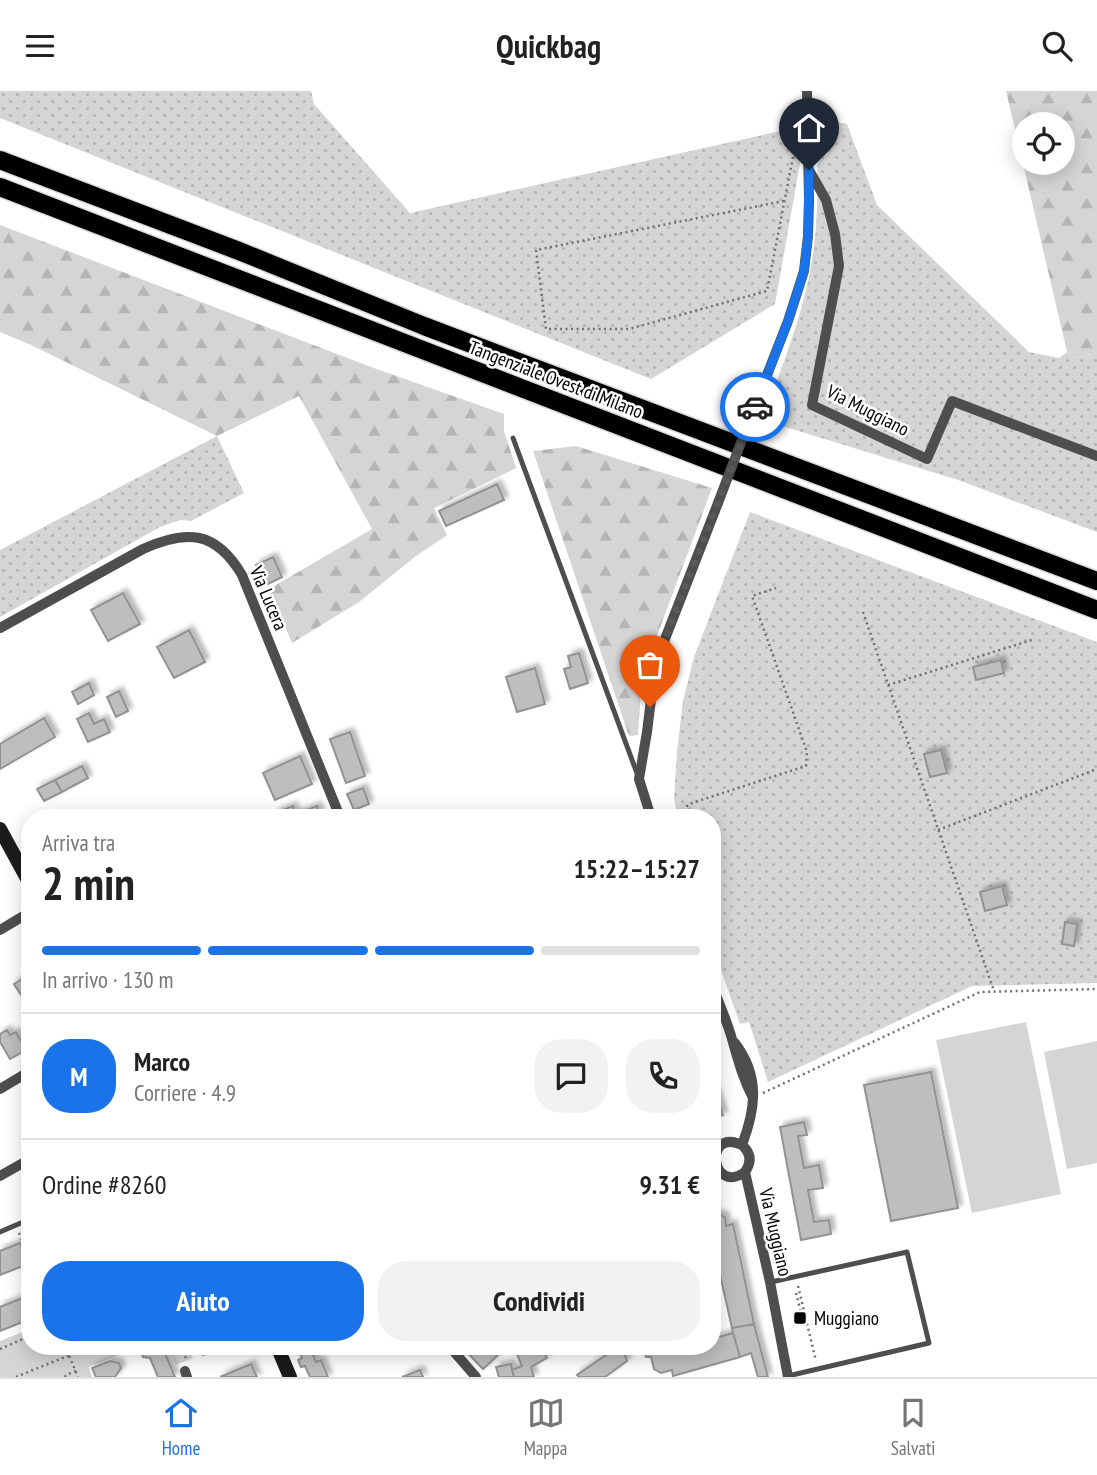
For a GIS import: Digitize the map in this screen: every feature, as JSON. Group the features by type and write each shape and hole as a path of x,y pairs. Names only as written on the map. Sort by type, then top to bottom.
{"highway":[{"name":"Tangenziale Ovest di Milano","path":"0,160 450,335 1097,581"},
{"name":"Tangenziale Ovest di Milano","path":"0,187 1097,610"}],"street":[{"name":"Via Muggiano","path":"648,809 639,779 653,683 665,639 788,321 804,271 808,236 807,91"},
{"name":"Via Muggiano","path":"809,170 826,200 835,234 839,266 812,405 927,459 952,401 1097,457"},
{"name":"Via Lucera","path":"0,628 161,541 188,536 214,543 233,560 242,575 337,809"},
{"path":"0,829 21,868"},
{"path":"0,930 21,917"},
{"name":"Via Muggiano","path":"721,1009 732,1039 743,1053 753,1078 751,1121 742,1145 750,1157 745,1171 788,1377"},
{"path":"0,1089 21,1076"},
{"path":"721,1146 729,1142 742,1145"},
{"path":"0,1176 21,1164"},
{"path":"721,1172 736,1176 745,1171"},
{"path":"281,1355 290,1377"},
{"path":"457,1355 476,1377"}],"lane":[{"path":"513,438 639,779"},
{"path":"0,1232 21,1223"},
{"path":"770,1282 907,1252 929,1343 788,1377"}],"path":[{"path":"784,201 536,250 546,328 629,329 767,291 794,152 808,122"},
{"path":"685,809 689,804 806,766 807,753 752,596 776,588"},
{"path":"863,613 994,991"},
{"path":"888,685 1035,639"},
{"path":"938,830 1097,769"},
{"path":"753,1098 980,992 1097,989"},
{"path":"16,1225 21,1237"},
{"path":"796,1276 816,1361 814,1371"},
{"path":"796,1293 804,1325"},
{"path":"0,1349 21,1340"},
{"path":"16,1377 69,1355 78,1377"},
{"path":"185,1355 186,1374"},
{"path":"65,1377 76,1371"}],"green space":[{"path":"0,91 311,91 314,104 410,213 794,128 801,158 775,304 651,379 0,118"},
{"path":"1006,91 1097,91 1097,353 1076,358 1067,352 1026,175 1075,175 1075,112 1012,112 1012,117"},
{"path":"817,120 847,124 877,205 1029,352 1059,358 1067,352 1076,358 1097,353 1097,532 961,481 763,420 796,325 811,266 817,212"},
{"path":"0,225 371,367 504,414 504,431 516,468 434,508 447,535 359,602 292,643 269,589 372,529 299,396 217,436 0,332"},
{"path":"217,436 244,493 191,521 180,520 160,527 0,617 0,550"},
{"path":"576,446 712,488 642,676 638,735 629,736 533,451"},
{"path":"750,512 1097,642 1097,983 972,986 768,1082 749,1022 740,1024 721,970 721,809 676,809 674,799 683,701 694,657"},
{"path":"1026,1022 1061,1194 972,1213 936,1040"},
{"path":"1097,1041 1097,1163 1067,1169 1044,1052"},
{"path":"21,1333 21,1355 118,1355 89,1367 92,1377 0,1377 0,1341"},
{"path":"172,1355 192,1355 193,1358 176,1365"}],"building":[{"path":"497,484 504,500 446,526 439,511"},
{"path":"273,557 282,577 266,585 256,565"},
{"path":"123,593 140,624 108,641 91,610"},
{"path":"189,630 205,662 174,678 157,647"},
{"path":"579,653 588,683 570,689 564,669 571,667 568,656"},
{"path":"1001,660 1004,673 976,680 973,667"},
{"path":"535,668 545,704 517,712 506,677"},
{"path":"89,683 94,695 78,704 72,692"},
{"path":"119,691 128,711 116,717 107,697"},
{"path":"89,713 94,724 104,719 110,732 88,742 77,719"},
{"path":"44,718 55,737 0,769 0,744"},
{"path":"350,732 365,776 346,783 330,739"},
{"path":"941,750 947,773 930,777 924,754"},
{"path":"300,756 312,784 275,800 263,773"},
{"path":"82,766 88,778 62,792 55,780"},
{"path":"55,780 62,792 44,801 37,789"},
{"path":"363,788 369,804 354,809 347,794"},
{"path":"1002,886 1007,905 985,911 980,892"},
{"path":"1065,922 1077,924 1074,946 1062,944"},
{"path":"21,980 21,995 14,984"},
{"path":"7,1030 10,1035 16,1032 21,1041 21,1053 10,1059 0,1042 0,1034"},
{"path":"931,1072 958,1208 891,1221 864,1085"},
{"path":"804,1122 807,1135 798,1136 804,1168 819,1165 823,1188 808,1190 814,1222 829,1220 831,1234 801,1240 780,1127"},
{"path":"721,1215 725,1217 726,1226 733,1224 754,1324 732,1328 721,1279"},
{"path":"20,1243 21,1267 0,1275 0,1251"},
{"path":"21,1299 21,1323 0,1331 0,1307"},
{"path":"754,1324 768,1377 758,1377 751,1353 740,1357 733,1333 732,1328"},
{"path":"733,1333 740,1357 673,1376 672,1370 661,1373 654,1369 651,1357 645,1355 721,1355 721,1336"},
{"path":"142,1355 166,1355 175,1377 158,1377 150,1358"},
{"path":"301,1355 313,1355 316,1362 321,1360 328,1377 310,1377 305,1366 301,1367 298,1360 302,1358"},
{"path":"470,1355 497,1356 483,1369"},
{"path":"517,1355 545,1355 547,1358 531,1367 534,1377 514,1377 512,1370 522,1366"},
{"path":"606,1355 625,1355 627,1361 605,1377 577,1375"},
{"path":"110,1361 119,1363 121,1368 115,1377 96,1377 92,1368"},
{"path":"251,1364 257,1377 220,1377"},
{"path":"511,1364 514,1377 499,1377 496,1367"},
{"path":"420,1370 423,1377 402,1377"}],"way so far":[{"path":"650,707 653,683 665,639 755,407"}],"place":[{"name":"Muggiano","path":"800,1318"}],"route":[{"path":"755,407 804,271 808,236 809,170"}]}
